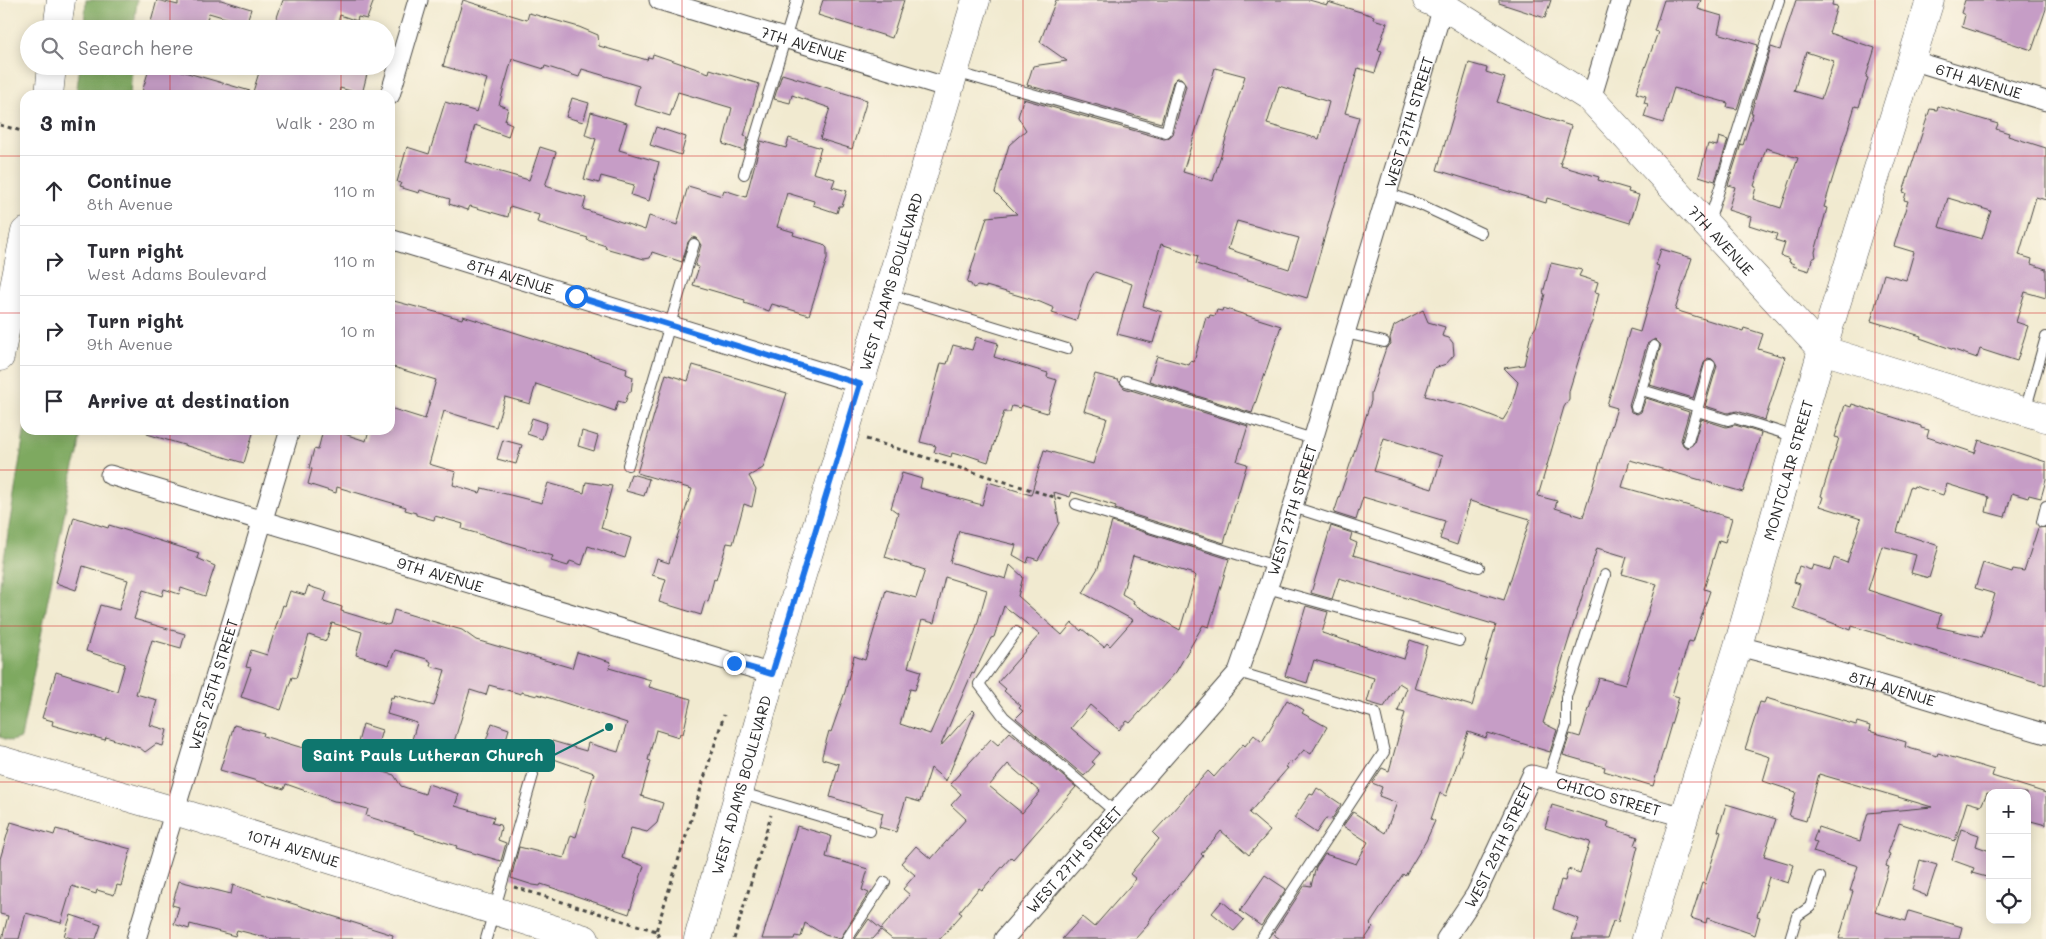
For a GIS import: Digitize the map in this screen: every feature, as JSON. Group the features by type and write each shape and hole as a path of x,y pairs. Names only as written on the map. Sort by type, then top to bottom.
{"main road":[{"path":"58,20 60,0"},
{"name":"WEST ADAMS BOULEVARD","path":"698,939 772,674 976,0"},
{"name":"MONTCLAIR STREET","path":"1651,938 1684,817 1738,646 1822,350 1930,0"},
{"name":"7TH AVENUE","path":"1443,4 1591,99 1822,350"},
{"path":"50,90 51,75"},
{"path":"0,357 20,257"},
{"path":"1822,350 2035,415"},
{"name":"10TH AVENUE","path":"6,762 175,811 585,939"}],"street":[{"path":"391,90 418,0"},
{"name":"7TH AVENUE","path":"659,0 785,38 951,80"},
{"path":"1591,99 1621,0"},
{"name":"WEST 27TH STREET","path":"1004,939 1238,672 1275,566 1443,4"},
{"name":"6TH AVENUE","path":"1912,60 2046,101"},
{"name":"8TH AVENUE","path":"395,241 860,384"},
{"name":"WEST 25TH STREET","path":"136,939 289,435"},
{"name":"9TH AVENUE","path":"110,475 772,674"},
{"name":"8TH AVENUE","path":"1738,646 1821,668 2046,734"},
{"name":"CHICO STREET","path":"1540,777 1684,817"},
{"name":"WEST 28TH STREET","path":"1446,939 1476,894 1540,777"}],"lane":[{"path":"744,174 797,0"},
{"path":"1708,226 1779,0"},
{"path":"951,80 1166,132 1179,84"},
{"path":"1387,193 1421,205 1481,233"},
{"path":"628,466 694,244"},
{"path":"887,294 1067,349"},
{"path":"1345,333 1384,342"},
{"path":"2035,415 2046,337"},
{"path":"1636,407 1654,346"},
{"path":"1688,440 1710,364"},
{"path":"1126,381 1313,439"},
{"path":"1642,390 1728,420 1736,418 1797,437"},
{"path":"1076,504 1275,566"},
{"path":"2042,522 2046,506"},
{"path":"1293,507 1479,567"},
{"path":"1540,777 1566,725 1566,697 1605,575"},
{"path":"1267,588 1458,641"},
{"path":"1016,632 979,684 1004,716 1115,812"},
{"path":"1238,672 1375,713 1384,752 1261,939"},
{"path":"486,939 533,775"},
{"path":"738,792 870,832"},
{"path":"1790,939 1797,916 1810,907 1820,877"},
{"path":"847,939 885,882"}],"path":[{"path":"0,124 20,130"},
{"path":"845,433 1076,504"},
{"path":"659,937 656,931 724,716"},
{"path":"734,939 773,806"},
{"path":"511,887 656,931"}],"green space":[{"path":"86,0 137,0 135,20 85,20"},
{"path":"79,75 131,75 130,90 77,90"},
{"path":"24,435 80,435 21,738 11,741 0,737 0,584"}],"building":[{"path":"157,0 178,5 178,0 221,0 251,9 247,20 233,20 209,13 207,20 151,20"},
{"path":"283,0 374,0 367,19 358,17 357,20 354,20 340,15 339,20 276,20"},
{"path":"463,0 527,20 529,13 579,27 598,35 599,46 647,60 648,57 652,58 653,54 709,73 710,69 759,84 744,136 748,137 744,151 723,144 732,108 678,92 670,116 634,105 639,86 582,69 579,77 545,66 544,69 512,59 499,105 508,108 505,121 512,124 508,137 475,125 465,162 529,180 540,147 556,152 545,186 586,198 583,209 645,230 649,216 677,225 688,186 722,196 724,190 746,197 761,141 786,148 789,138 821,148 813,173 835,179 832,187 847,191 842,206 839,206 837,213 813,205 814,201 787,193 777,227 794,232 793,235 823,244 827,248 827,259 809,315 772,304 769,311 744,303 745,300 693,285 699,267 695,266 701,245 696,238 692,237 688,242 682,262 652,252 650,258 644,259 605,248 606,246 587,240 588,238 537,222 539,215 510,206 508,217 470,206 468,210 449,204 450,199 420,190 419,193 399,187 401,183 397,182 407,147 429,154 445,102 477,112 487,79 443,66"},
{"path":"823,0 904,0 892,38 818,15"},
{"path":"1056,0 1309,0 1327,5 1328,2 1374,16 1373,19 1387,23 1378,50 1382,51 1375,73 1358,68 1345,113 1359,117 1307,298 1196,264 1198,256 1161,244 1143,306 1162,312 1153,343 1117,334 1132,284 1095,272 1088,283 1076,321 1052,313 1054,308 1040,302 986,286 986,288 978,286 973,288 971,284 967,283 987,217 1017,214 995,192 1009,145 1026,130 1018,117 1023,99 1164,139 1173,134 1186,86 1181,78 1177,78 1173,82 1161,123 1027,85 1033,66 1067,61 1040,42","holes":["1215,68 1245,76 1213,181 1183,172","1279,86 1329,102 1319,139 1267,124","1237,221 1299,238 1289,269 1228,249"]},
{"path":"1499,0 1551,0 1545,18 1499,3"},
{"path":"1664,0 1701,0 1698,9 1722,16 1718,33 1758,45 1737,109 1727,107 1728,103 1674,88 1663,123 1644,117 1648,104 1644,103 1646,96 1636,93 1658,32 1654,31"},
{"path":"1796,0 1833,0 1832,5 1837,6 1829,33 1875,48 1859,107 1855,106 1824,207 1827,208 1815,252 1816,257 1812,259 1809,271 1793,266 1794,264 1789,262 1790,259 1781,256 1785,243 1775,240 1777,234 1749,225 1751,217 1728,210 1735,187 1728,185 1753,113 1751,113 1771,47 1780,50","holes":["1806,52 1834,61 1821,99 1794,91","1766,148 1798,158 1781,208 1753,199 1756,187 1754,186"]},
{"path":"1965,0 2046,0 2046,9 2032,50 1962,27 1965,15 1961,13"},
{"path":"1469,63 1487,68 1486,72 1505,78 1497,102 1571,126 1560,163 1562,163 1561,166 1599,177 1598,180 1629,189 1628,192 1639,195 1630,223 1547,198 1546,203 1437,170"},
{"path":"782,74 867,100 852,149 820,139 830,108 792,95 790,103 774,99"},
{"path":"147,75 195,75 247,90 143,90"},
{"path":"258,75 367,75 363,90 340,88 340,90 254,90"},
{"path":"572,98 589,103 583,122 566,117"},
{"path":"1938,106 1998,124 1996,129 2009,133 2008,136 2046,148 2046,200 2036,197 2019,255 2032,259 2031,264 2046,269 2046,298 2025,292 2016,322 2028,326 2017,361 1980,349 1977,358 1920,338 1921,336 1871,321 1884,274 1906,280 1914,252 1894,246 1908,201 1904,200 1906,193 1903,192 1930,109 1937,110","holes":["1948,198 1991,211 1982,239 1939,227"]},
{"path":"591,112 627,123 619,150 659,162 649,201 631,195 634,185 601,176 599,183 584,179 596,139 585,135"},
{"path":"656,127 686,137 681,155 650,145"},
{"path":"1719,137 1728,140 1715,181 1699,176 1708,144 1717,146"},
{"path":"1661,249 1692,258 1675,310 1743,331 1744,328 1763,334 1758,349 1785,357 1765,420 1737,411 1728,413 1705,406 1717,366 1712,359 1708,358 1704,363 1693,398 1650,385 1661,345 1655,339 1647,344 1629,405 1631,412 1637,414 1641,412 1646,398 1689,412 1681,440 1687,448 1694,443 1701,419 1726,427 1735,425 1761,433 1743,492 1630,460 1622,487 1732,518 1725,542 1719,540 1704,589 1710,591 1693,642 1689,641 1672,695 1679,697 1653,786 1604,771 1605,767 1563,755 1570,734 1580,737 1599,678 1625,685 1657,584 1622,574 1627,557 1597,548 1543,723 1557,730 1550,752 1488,733 1486,738 1468,732 1446,796 1440,793 1431,819 1435,821 1426,841 1405,876 1403,874 1370,924 1373,927 1365,939 1280,939 1273,934 1305,885 1311,886 1316,867 1325,854 1356,864 1368,842 1343,826 1353,812 1385,833 1397,803 1379,796 1382,787 1372,783 1382,768 1389,771 1405,713 1398,711 1407,688 1399,683 1384,707 1367,702 1374,678 1314,660 1307,683 1285,676 1306,606 1328,612 1322,633 1404,659 1410,640 1427,646 1414,688 1472,706 1496,625 1339,578 1332,599 1311,593 1331,526 1352,533 1350,540 1357,543 1353,555 1504,600 1530,519 1470,501 1457,545 1440,539 1445,521 1363,497 1356,520 1334,513 1371,401 1371,393 1386,348 1391,344 1390,338 1394,326 1423,310 1428,322 1445,327 1442,336 1449,338 1453,343 1454,355 1446,364 1434,368 1425,396 1467,406 1503,420 1511,407 1518,382 1504,368 1524,365 1531,334 1536,327 1545,294 1543,293 1551,263 1582,270 1579,276 1598,282 1595,292 1599,293 1592,322 1569,391 1569,399 1564,407 1538,496 1557,501 1555,508 1583,517 1617,408 1607,405 1630,329 1640,332 1659,266 1656,265","holes":["1384,438 1442,456 1432,489 1374,471"]},
{"path":"395,301 462,319 463,316 627,368 626,374 633,377 631,392 629,392 625,403 618,401 615,411 536,384 530,404 505,397 496,427 444,411 429,464 456,472 453,485 480,493 482,488 542,503 548,483 584,493 586,482 612,486 601,528 631,538 625,558 588,546 582,565 570,561 568,566 551,561 553,556 462,529 463,524 435,516 434,520 416,515 416,513 405,510 406,507 337,487 336,493 308,484 312,469 309,468 314,449 318,450 322,435 347,435 366,441 368,435 395,435 395,410 425,419 436,380 395,368"},
{"path":"1223,308 1281,326 1252,413 1149,381 1157,356 1189,365 1191,361 1194,362 1206,317 1209,318 1210,315 1215,316 1217,310 1222,311"},
{"path":"976,337 998,343 994,357 1048,373 1047,377 1057,380 1047,413 1021,405 1020,408 1012,406 1010,412 1004,412 988,462 964,454 963,456 952,453 951,457 934,452 936,446 920,442 941,363 947,364 953,345 972,350"},
{"path":"693,365 787,393 763,468 749,476 756,489 752,507 744,504 733,544 727,543 716,580 714,579 708,602 705,601 701,615 659,602 666,579 652,575 657,559 669,563 692,489 637,473 666,374 688,381"},
{"path":"1095,374 1118,380 1124,388 1248,426 1237,461 1247,464 1224,543 1115,509 1116,506 1072,492 1070,497 1054,492 1059,523 1038,560 1029,557 1027,563 1013,555 1016,545 959,531 950,562 1006,579 1010,565 1023,577 1018,596 1062,635 1072,623 1104,647 1107,643 1110,646 1133,620 1083,593 1098,568 1112,522 1229,559 1209,627 1203,625 1176,672 1130,723 1127,721 1119,730 1090,705 1071,728 1100,753 1092,762 1095,764 1084,776 1016,718 1023,711 1019,708 1021,706 1004,691 1006,689 998,682 1040,634 1004,606 994,637 991,638 974,674 972,673 940,747 973,710 975,712 946,781 931,768 920,802 906,798 896,832 879,827 883,813 830,797 839,764 822,759 822,756 829,731 831,732 845,692 854,656 865,660 886,590 916,598 925,570 885,557 898,513 891,508 902,473 922,479 920,488 982,505 988,482 1031,495 1044,450 1093,464 1107,418 1084,411","holes":["1133,556 1196,576 1180,630 1133,604 1134,601 1122,594","945,577 987,590 975,632 930,734 900,724 910,689 915,690 921,671 908,667 922,620 934,623"]},
{"path":"1852,404 1921,426 1921,428 1929,430 1927,437 1975,453 1979,440 2046,462 2046,480 2041,498 2029,495 2028,498 2012,493 2005,517 1986,512 1989,497 1947,484 1943,495 1914,486 1913,488 1910,487 1897,532 1939,546 1929,578 1911,573 1916,555 1882,546 1868,590 1941,614 1937,627 1982,637 1995,594 1975,588 1983,563 2012,572 2013,569 2024,571 2038,528 2046,527 2046,685 1852,626 1851,630 1793,608 1800,584 1794,582 1799,566 1811,570 1813,565 1830,570 1834,558 1847,563 1861,519 1820,506 1823,497 1821,496 1839,438 1835,437 1845,405 1851,407"},
{"path":"532,418 547,423 542,439 527,434"},
{"path":"582,431 598,436 594,451 578,446"},
{"path":"150,435 252,435 244,463"},
{"path":"503,440 522,445 516,464 497,459"},
{"path":"631,474 649,479 644,496 626,491"},
{"path":"74,517 108,528 109,525 199,553 197,558 215,566 205,596 181,588 179,594 164,589 162,596 143,590 134,619 185,634 181,648 152,640 136,694 157,700 150,725 167,730 163,746 156,744 145,752 140,748 106,737 105,740 52,725 53,721 42,718 56,672 117,691 125,664 86,651 100,605 119,610 128,580 83,566 76,590 56,583"},
{"path":"308,586 327,592 324,601 342,607 341,611 387,625 390,624 394,610 462,630 476,640 572,668 577,652 611,662 609,668 651,680 649,687 691,699 683,734 680,733 679,737 656,730 648,760 651,761 641,796 663,803 657,823 647,832 631,828 622,858 644,866 629,914 541,884 540,886 533,885 511,878 519,847 564,858 571,835 576,837 586,805 594,773 548,757 552,741 586,751 588,743 618,752 627,723 537,694 537,696 521,692 521,694 489,685 486,695 470,690 454,742 483,752 477,769 432,754 430,763 407,756 417,723 387,714 391,697 393,698 394,695 434,706 445,670 430,666 431,662 427,659 395,650 389,665 356,655 362,632 332,623 326,641 309,635 296,678 292,677 281,710 241,697 251,668 246,667 251,650 267,655 283,605 285,606 290,591 305,595"},
{"path":"1766,698 1856,725 1857,722 1870,726 1869,731 1906,742 1905,747 1937,756 1938,753 1994,770 1992,776 2046,793 2046,825 2031,821 2031,789 1986,789 1986,795 1981,806 1967,802 1955,841 1899,823 1888,853 1890,854 1886,866 1889,867 1875,912 1906,921 1909,911 1962,927 1959,939 1839,939 1858,866 1813,852 1817,842 1813,841 1818,827 1860,841 1868,813 1932,807 1819,774 1806,821 1789,816 1796,792 1763,781 1770,757 1745,749 1760,702 1764,703"},
{"path":"1287,700 1304,710 1302,713 1327,727 1311,754 1304,750 1292,763 1289,762 1286,767 1288,768 1249,813 1270,831 1249,855 1221,831 1201,854 1203,856 1185,879 1152,916 1146,927 1135,939 1062,939 1082,917 1094,927 1136,879 1130,874 1159,839 1153,833 1208,771 1214,777 1243,744 1245,746 1254,735 1262,742"},
{"path":"492,723 509,729 504,746 486,741"},
{"path":"363,724 382,730 371,768 394,775 401,786 425,794 428,784 459,794 455,806 494,817 492,823 500,825 501,828 498,840 506,843 501,861 456,848 457,846 415,833 415,831 366,816 368,809 334,801 286,784 284,789 220,770 234,725 264,733 263,736 303,748 304,744 354,757"},
{"path":"1010,732 1076,787 1013,859 1011,857 982,890 979,888 959,912 962,914 940,939 892,939 881,930 873,939 855,939 869,919 881,929 910,895 903,889 915,875 901,863 916,846 931,859 966,819 951,805 961,794 950,784 991,739 998,745","holes":["1008,764 1040,792 1022,813 989,786"]},
{"path":"1317,788 1341,804 1332,819 1326,818 1316,833 1294,818 1310,794 1313,795"},
{"path":"1726,804 1776,819 1764,856 1794,865 1788,883 1769,877 1757,916 1760,917 1755,935 1707,918 1706,923 1691,918 1702,883 1705,884 1721,832 1718,831"},
{"path":"1552,805 1609,822 1607,827 1638,837 1635,845 1638,846 1618,922 1613,921 1607,939 1572,939 1579,919 1553,909 1561,880 1565,881 1568,869 1580,873 1590,842 1545,828"},
{"path":"11,822 54,835 56,829 131,849 121,886 117,885 114,895 97,890 96,894 72,886 61,923 26,913 19,939 2,939 8,916 0,914 0,859"},
{"path":"797,826 831,836 826,857 868,869 862,890 869,893 840,939 825,935 805,923 801,937 795,936 794,939 762,939"},
{"path":"1961,829 1979,835 1976,846 1986,850 1986,877 1972,873 1974,868 1952,860"},
{"path":"1920,860 1937,865 1927,896 1912,890"},
{"path":"1265,875 1286,889 1261,926 1240,911"},
{"path":"179,881 231,894 233,885 393,935 392,939 272,939 237,930 235,936 190,924 189,929 174,924 179,907 172,905"},
{"path":"1222,901 1244,920 1234,931 1212,913"},
{"path":"71,915 101,925 96,939 75,939 64,936"}],"place":[{"name":"Saint Pauls Lutheran Church","path":"609,727"}],"route":[{"path":"576,296 860,384 772,674 734,663"}]}
